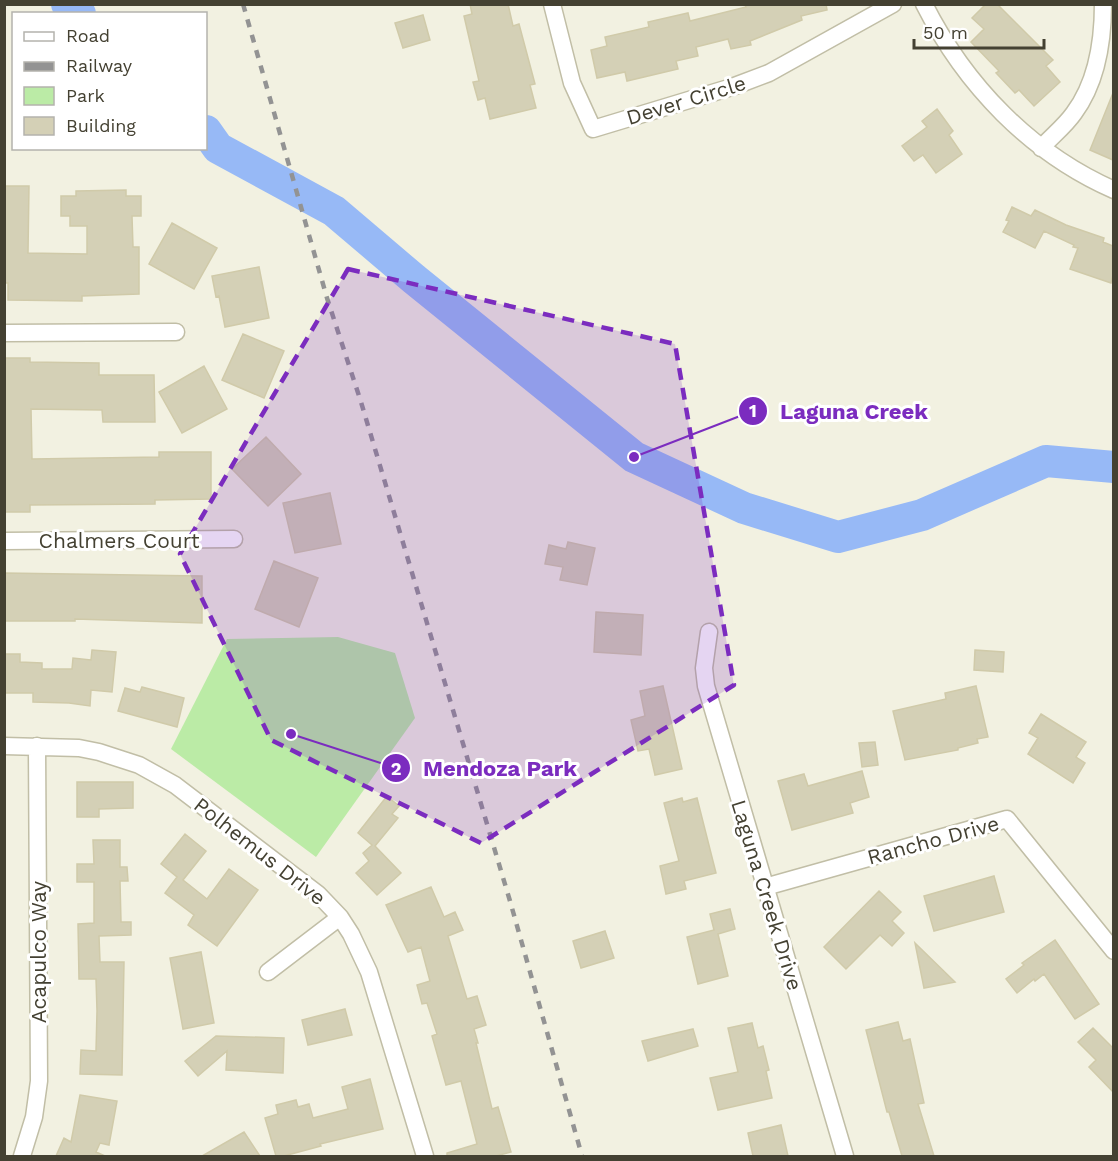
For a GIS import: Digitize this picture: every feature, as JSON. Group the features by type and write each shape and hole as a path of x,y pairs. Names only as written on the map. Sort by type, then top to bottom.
{"street":[{"name":"Dever Circle","path":"552,4 572,83 593,129 770,74 893,4"},
{"path":"924,4 958,63 984,95 1013,124 1041,147 1079,172 1113,190"},
{"path":"1041,147 1074,114 1092,78 1102,39 1103,4"},
{"path":"4,333 176,332"},
{"name":"Chalmers Court","path":"4,540 234,539"},
{"name":"Laguna Creek Drive","path":"709,632 704,668 706,686 845,1156"},
{"name":"Polhemus Drive","path":"4,746 58,746 99,752 158,774 175,784 318,894 339,917 361,952 369,972 421,1156"},
{"name":"Acapulco Way","path":"22,1156 34,1117 39,1081 37,746"},
{"name":"Rancho Drive","path":"765,887 1008,819 1113,951"},
{"path":"268,972 339,917"}],"highlighted area":[{"path":"348,269 675,344 734,685 481,843 271,740 180,554"}],"green space":[{"path":"338,637 395,653 415,718 316,857 171,749 227,639"}],"building":[{"path":"470,4 508,4 513,26 519,24 535,84 530,85 536,108 490,119 485,98 478,100 473,82 479,81 464,16 472,14"},
{"path":"745,4 826,4 827,10 801,16 802,20 750,41 751,45 731,49 728,39 696,47 698,56 676,61 678,69 627,81 625,72 597,78 591,50 607,46 605,37 649,27 648,22 688,13 690,21 746,7"},
{"path":"986,4 997,4 1053,60 1046,66 1060,82 1034,106 1019,90 1015,93 996,73 999,71 971,42 984,29 972,18"},
{"path":"423,15 430,40 403,48 395,23"},
{"path":"1113,93 1113,160 1090,150"},
{"path":"937,109 953,131 949,135 962,154 936,173 923,155 914,161 902,146 927,127 922,121"},
{"path":"4,186 29,186 28,253 87,254 87,226 70,226 70,216 61,216 61,196 76,196 76,191 126,190 126,196 141,196 141,216 132,216 133,247 139,247 139,294 82,296 82,301 8,300 8,283 4,283"},
{"path":"1012,207 1031,216 1035,210 1066,225 1104,238 1103,242 1113,246 1111,283 1070,269 1078,248 1073,247 1074,245 1044,231 1035,248 1003,232 1009,221 1006,220"},
{"path":"172,223 217,248 194,289 149,264"},
{"path":"259,267 269,318 225,327 219,296 216,297 212,276"},
{"path":"243,334 284,351 264,398 222,380"},
{"path":"4,358 30,358 30,362 99,363 99,375 154,375 155,422 103,422 102,410 31,409 32,459 159,457 159,452 211,452 211,499 155,500 155,504 30,505 30,512 4,512"},
{"path":"204,366 227,409 182,433 159,392"},
{"path":"266,437 301,474 268,506 232,469"},
{"path":"330,493 341,544 295,553 283,503"},
{"path":"568,542 595,548 587,585 560,580 563,567 545,564 549,545 566,549"},
{"path":"274,561 318,578 299,627 255,609"},
{"path":"4,573 202,576 202,623 75,619 75,621 4,621"},
{"path":"596,612 643,615 641,655 594,652"},
{"path":"92,650 116,652 112,692 91,690 90,706 33,702 33,693 4,693 4,654 20,654 20,662 42,663 42,669 72,669 73,658 91,660"},
{"path":"975,650 1004,652 1003,672 974,670"},
{"path":"663,686 682,769 655,775 649,749 638,751 631,720 645,716 640,691"},
{"path":"976,686 988,737 977,739 978,743 958,748 958,750 905,760 893,711 946,699 945,693"},
{"path":"142,687 184,698 177,727 118,711 125,688 140,692"},
{"path":"1041,714 1086,742 1076,757 1085,763 1073,783 1028,754 1038,738 1029,733"},
{"path":"875,742 878,765 862,767 859,743"},
{"path":"862,771 869,797 850,803 853,813 792,830 778,781 804,774 808,786"},
{"path":"77,782 133,782 133,808 99,809 99,817 77,817"},
{"path":"387,796 399,806 392,814 398,818 375,846 401,873 377,895 356,873 369,861 363,853 372,845 358,833"},
{"path":"682,798 683,802 697,798 716,873 684,881 686,889 666,894 660,866 679,861 664,803"},
{"path":"185,834 206,851 183,880 207,899 229,869 258,890 217,946 188,925 194,915 165,893 177,877 161,864"},
{"path":"93,840 120,840 120,867 127,867 128,881 120,881 121,922 131,922 131,935 99,936 100,962 124,962 122,1075 80,1074 81,1050 96,1051 96,979 79,979 78,924 94,923 94,882 77,882 77,864 94,864"},
{"path":"994,876 1004,912 934,931 924,896"},
{"path":"431,887 444,917 455,912 463,930 448,936 467,999 477,996 486,1025 474,1029 478,1043 476,1043 492,1109 498,1107 511,1152 496,1156 447,1156 447,1153 477,1144 461,1081 446,1085 432,1036 437,1034 427,1003 422,1004 417,985 430,981 421,947 408,952 386,905"},
{"path":"879,891 901,912 892,921 904,933 892,946 880,935 846,969 824,947"},
{"path":"730,909 735,929 718,934 728,976 698,984 687,937 714,930 710,914"},
{"path":"605,931 614,958 581,968 573,941"},
{"path":"1055,940 1099,1004 1075,1019 1044,974 1017,993 1006,979 1024,965 1022,963"},
{"path":"915,943 955,982 924,988"},
{"path":"201,952 214,1023 183,1029 170,958"},
{"path":"345,1009 352,1035 308,1045 302,1020"},
{"path":"898,1022 903,1041 910,1039 924,1103 918,1104 934,1156 902,1156 889,1112 887,1112 866,1030"},
{"path":"752,1023 758,1048 763,1046 769,1070 766,1071 772,1098 718,1110 710,1078 738,1072 728,1028"},
{"path":"1093,1028 1113,1048 1113,1092 1089,1067 1096,1060 1078,1042"},
{"path":"693,1029 698,1046 648,1061 642,1041"},
{"path":"216,1036 284,1038 283,1073 226,1070 227,1051 198,1076 185,1061"},
{"path":"370,1079 383,1129 320,1144 321,1146 284,1156 276,1156 265,1118 278,1114 276,1105 296,1100 298,1107 309,1104 313,1118 348,1109 342,1087"},
{"path":"80,1095 117,1101 109,1145 100,1143 96,1152 105,1156 56,1156 64,1138 71,1142"},
{"path":"781,1125 788,1156 753,1156 748,1133"},
{"path":"244,1132 260,1156 202,1156"}],"waterway":[{"path":"67,4 77,12"},
{"path":"207,132 218,148 334,211 414,279 634,457 744,508 838,537 922,515 1046,461 1114,467"}],"railway":[{"path":"243,4 327,298 361,402 510,901 582,1156"}],"place":[{"name":"Laguna Creek","path":"634,457"},
{"name":"Mendoza Park","path":"291,734"}]}
